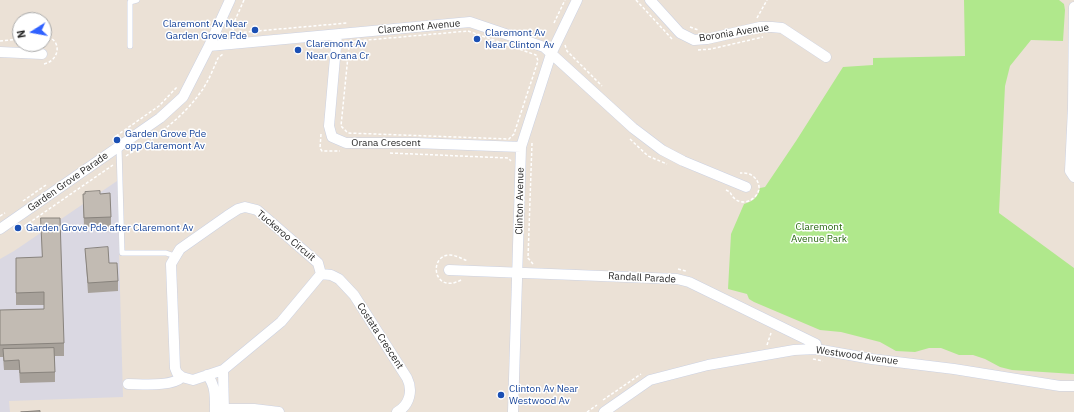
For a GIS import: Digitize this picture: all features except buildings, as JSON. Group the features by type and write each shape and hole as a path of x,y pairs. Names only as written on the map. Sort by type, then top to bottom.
{"street":[{"name":"Garden Grove Parade","path":"0,229 160,118 183,97 230,0"},
{"name":"Clinton Avenue","path":"513,412 521,147 551,54 578,0"},
{"name":"Boronia Avenue","path":"650,0 680,33 694,40 707,39 760,27 782,28 826,58"},
{"path":"1074,7 1073,108 1070,171 1074,177"},
{"name":"Claremont Avenue","path":"209,46 470,22 544,47 633,128 662,150 682,161 746,187"},
{"name":"Orana Crescent","path":"337,35 329,126 332,137 346,143 415,143 521,147"},
{"path":"0,52 42,54"},
{"name":"Tuckeroo Circuit","path":"128,384 171,383 179,381 182,377 193,380 223,370 281,322 321,274 318,263 257,210 246,207 238,209 227,216 180,249 175,256"},
{"path":"175,256 171,264 173,343 175,368 177,373 182,377"},
{"name":"Randall Parade","path":"449,270 517,274 677,279 689,282 816,344 816,350"},
{"name":"Costata Crescent","path":"321,274 331,275 339,279 354,295 407,378 411,391 410,396 405,405 397,412"},
{"name":"Westwood Avenue","path":"604,412 650,380 708,365 794,350 816,350 872,359 954,369 1060,386 1074,386"},
{"path":"220,410 223,370"},
{"path":"207,375 212,381 220,410"},
{"path":"220,410 254,408 279,412"}],"lane":[{"path":"130,46 130,2 137,0"},
{"path":"119,147 122,253 166,253 175,256"}],"path":[{"path":"244,0 232,27 235,33 352,23"},
{"path":"553,27 565,0"},
{"path":"757,18 768,0"},
{"path":"689,26 702,32"},
{"path":"468,31 536,55 538,61 514,134 509,139 348,133 341,126 349,46 356,41 468,31"},
{"path":"0,41 12,40"},
{"path":"565,44 566,51 602,86"},
{"path":"20,229 167,128 201,93 218,58 225,53"},
{"path":"112,139 158,106 177,87"},
{"path":"322,129 320,148 322,151 346,152"},
{"path":"627,135 648,156 670,165"},
{"path":"533,139 528,258 533,264 539,264"},
{"path":"385,153 508,158 514,163"},
{"path":"724,189 730,192 737,200 742,202 748,201 757,196 759,189 756,179 747,173 737,174"},
{"path":"21,202 50,182"},
{"path":"0,216 6,213"},
{"path":"463,279 454,284 442,282 435,270 436,265 440,259 451,255 472,261"},
{"path":"676,269 682,269 688,272"},
{"path":"767,345 772,332"},
{"path":"811,359 824,361"}],"shaded area":[{"path":"117,181 123,397 9,401 10,412 0,412 0,259"}],"green space":[{"name":"Claremont Avenue Park","path":"964,0 1059,0 1064,4 1063,41 1031,40 1010,66 1005,86 999,213 1074,268 1074,374 1012,370 1000,367 985,359 973,355 959,355 941,348 929,348 915,352 896,351 880,342 841,332 820,330 754,302 749,299 747,294 728,289 731,234 744,204 753,200 757,196 760,188 765,187 843,67 873,65 873,58 965,56"}],"place":[{"name":"Claremont Av Near Garden Grove Pde","path":"255,30"},
{"name":"Claremont Av Near Clinton Av","path":"477,39"},
{"name":"Claremont Av Near Orana Cr","path":"298,50"},
{"name":"Garden Grove Pde opp Claremont Av","path":"117,140"},
{"name":"Garden Grove Pde after Claremont Av","path":"18,228"},
{"name":"Clinton Av Near Westwood Av","path":"501,395"}]}
